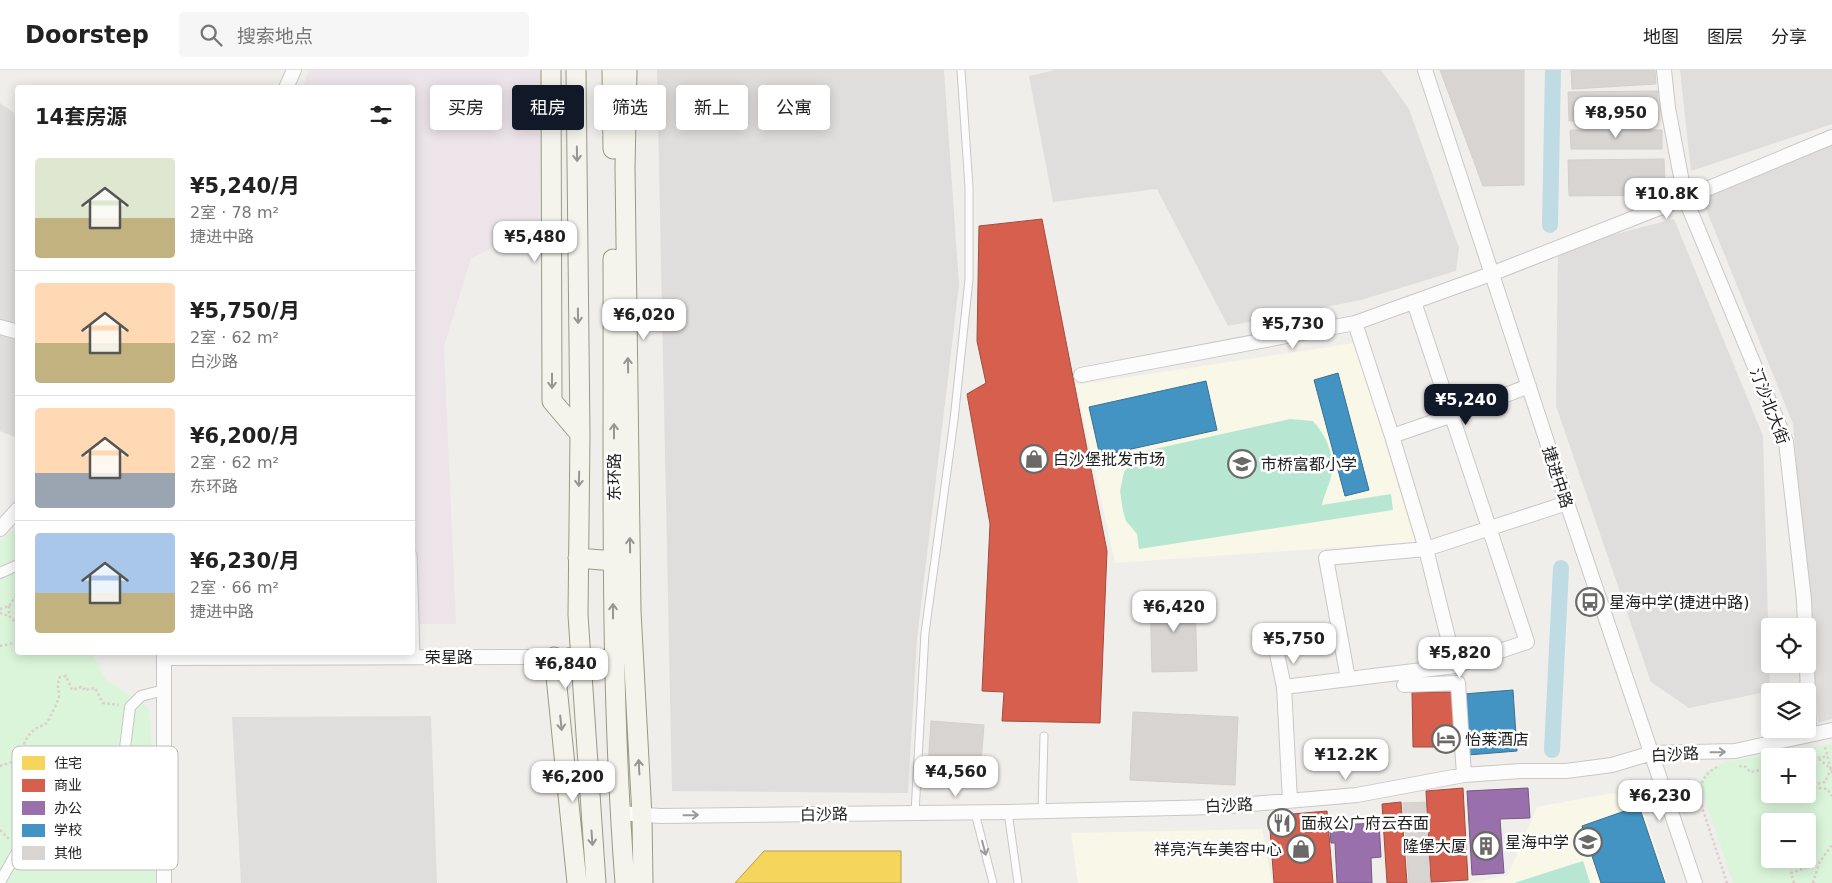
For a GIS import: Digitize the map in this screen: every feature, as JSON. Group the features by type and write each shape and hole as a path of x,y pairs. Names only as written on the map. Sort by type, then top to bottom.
{"main road":[{"path":"550,70 552,401 580,434"},
{"path":"576,70 580,434 578,615 596,883"},
{"name":"东环路","path":"612,70 614,660 619,813 625,883"},
{"path":"626,70 625,168 631,611 642,816 643,883"},
{"path":"578,558 614,561"},
{"path":"554,657 614,660 631,611"},
{"path":"554,657 585,720"},
{"path":"554,657 578,883"}],"street":[{"path":"287,85 294,70"},
{"name":"捷进中路","path":"1424,70 1567,503 1696,883"},
{"name":"汀沙北大街","path":"1664,70 1668,108 1685,198 1786,442 1805,618"},
{"path":"1081,375 1355,323 1491,274 1685,198 1832,137"},
{"path":"1284,687 1455,666 1528,642 1414,302"},
{"path":"1355,323 1426,549 1455,666"},
{"path":"0,328 15,331"},
{"path":"1392,436 1529,386"},
{"path":"1348,678 1326,558 1426,549 1567,503"},
{"path":"0,529 15,512"},
{"path":"0,573 15,566"},
{"path":"1276,648 1284,687 1290,801"},
{"path":"164,655 164,746"},
{"name":"荣星路","path":"164,655 554,657"},
{"path":"1404,685 1458,683 1464,775"},
{"path":"125,746 130,707 141,696 164,690"},
{"name":"白沙路","path":"1816,733 1832,730"},
{"name":"白沙路","path":"619,813 642,816 1008,812 1217,806 1357,795 1464,775 1521,771 1566,771 1612,765 1652,753 1735,751 1795,738"},
{"path":"0,882 12,861"},
{"path":"164,870 164,883"}],"lane":[{"path":"914,813 925,633 954,420 969,279 969,187 961,70"},
{"path":"415,623 416,657"},
{"path":"1042,811 1044,736"},
{"path":"975,812 993,883"},
{"path":"1008,812 1018,883"}],"path":[{"path":"9,616 9,606 15,597"},
{"path":"0,608 9,606"},
{"path":"0,613 9,616 15,621"},
{"path":"0,646 15,643"},
{"path":"23,746 34,730 47,722 59,697 57,684 60,677 66,676 72,690 81,687 85,690 95,688 103,702 130,707"},
{"path":"1825,747 1832,773"},
{"path":"1818,758 1828,756"},
{"path":"1818,758 1831,769"},
{"path":"1745,761 1735,764 1746,767 1750,772 1761,770"},
{"path":"0,766 12,762"},
{"path":"1722,766 1716,767 1706,774 1700,786 1699,798 1727,883"},
{"path":"1816,785 1825,782 1831,769"},
{"path":"1816,788 1827,789 1832,796"},
{"path":"1813,883 1819,863 1832,845"},
{"path":"1794,883 1791,873 1819,863"}],"shaded area":[{"path":"309,70 541,70 541,85 512,85 512,130 542,130 544,223 471,258 444,347 456,624 415,624 415,85 303,85"},
{"path":"657,70 944,70 959,285 917,639 908,793 672,791 658,130 666,130 666,85 657,85"},
{"path":"1055,70 1381,70 1409,109 1459,248 1456,271 1361,300 1228,326 1157,189 1053,202 1029,76"},
{"path":"1680,70 1832,70 1832,124 1691,171"},
{"path":"0,103 15,114 15,437 0,431"},
{"path":"1832,142 1832,719 1818,723 1814,673 1816,673 1816,618 1809,618 1793,424 1702,199"},
{"path":"1674,219 1763,436 1768,618 1761,618 1761,673 1770,673 1770,683 1761,683 1761,693 1689,708 1651,682 1556,406 1558,249"},
{"name":"市桥富都小学","path":"1355,343 1415,542 1115,563 1076,385"},
{"path":"431,716 437,883 241,883 232,717"},
{"name":"星海中学","path":"1612,793 1624,795 1643,809 1667,883 1470,883 1508,875 1537,807"},
{"path":"1262,829 1272,883 1078,883 1071,833"}],"green space":[{"path":"1290,419 1313,421 1322,432 1328,444 1332,471 1322,505 1391,494 1393,510 1139,549 1137,534 1126,521 1120,491 1124,472 1141,452"},
{"path":"15,529 15,655 93,655 106,680 149,708 152,746 12,746 12,870 156,870 155,883 0,883 0,541"},
{"path":"1832,744 1832,883 1733,883 1699,782 1706,772 1724,762 1761,756 1761,803 1816,803 1816,748 1808,748"},
{"path":"1583,861 1590,883 1514,883"}],"building: 住宅":[{"path":"764,851 901,851 901,883 735,883"}],"building: 商业":[{"name":"白沙堡批发市场","path":"1042,219 1107,551 1100,723 1002,721 1004,692 982,691 990,524 967,394 986,383 977,341 979,226"},
{"path":"1412,692 1456,692 1457,747 1413,747"},
{"path":"1463,788 1468,880 1431,882 1426,791"},
{"path":"1401,802 1407,883 1387,883 1382,804"},
{"name":"祥亮汽车美容中心","path":"1327,811 1333,883 1274,883 1269,816"}],"building: 办公":[{"name":"隆堡大厦","path":"1528,788 1530,818 1500,819 1504,873 1472,875 1467,791"},
{"path":"1379,823 1381,857 1371,858 1372,883 1337,883 1335,843 1331,843 1330,831 1335,831 1335,825"}],"building: 学校":[{"path":"1338,373 1369,490 1345,496 1314,380"},
{"path":"1206,381 1217,430 1100,456 1089,407"},
{"path":"1513,690 1517,751 1468,755 1464,694"},
{"path":"1639,806 1665,883 1601,883 1582,826"}],"building: 其他":[{"path":"1440,70 1524,70 1524,185 1483,186"},
{"path":"1571,70 1655,70 1656,84 1572,89"},
{"path":"1658,91 1658,120 1569,121 1568,92"},
{"path":"1570,130 1662,130 1662,149 1571,149"},
{"path":"1664,159 1665,195 1569,196 1568,160"},
{"path":"1195,594 1197,671 1152,672 1150,595"},
{"path":"1133,712 1238,717 1235,785 1130,780"},
{"path":"931,721 984,725 979,788 927,783"},
{"path":"1425,802 1430,883 1409,883 1403,803"}],"waterway":[{"path":"1550,225 1553,70"},
{"path":"1552,750 1561,568"}],"place":[{"name":"白沙堡批发市场","path":"1034,459"},
{"name":"市桥富都小学","path":"1242,464"},
{"name":"星海中学(捷进中路)","path":"1590,602"},
{"name":"怡莱酒店","path":"1446,739"},
{"name":"面叔公广府云吞面","path":"1282,823"},
{"name":"星海中学","path":"1588,842"},
{"name":"隆堡大厦","path":"1486,846"},
{"name":"祥亮汽车美容中心","path":"1301,849"}]}
